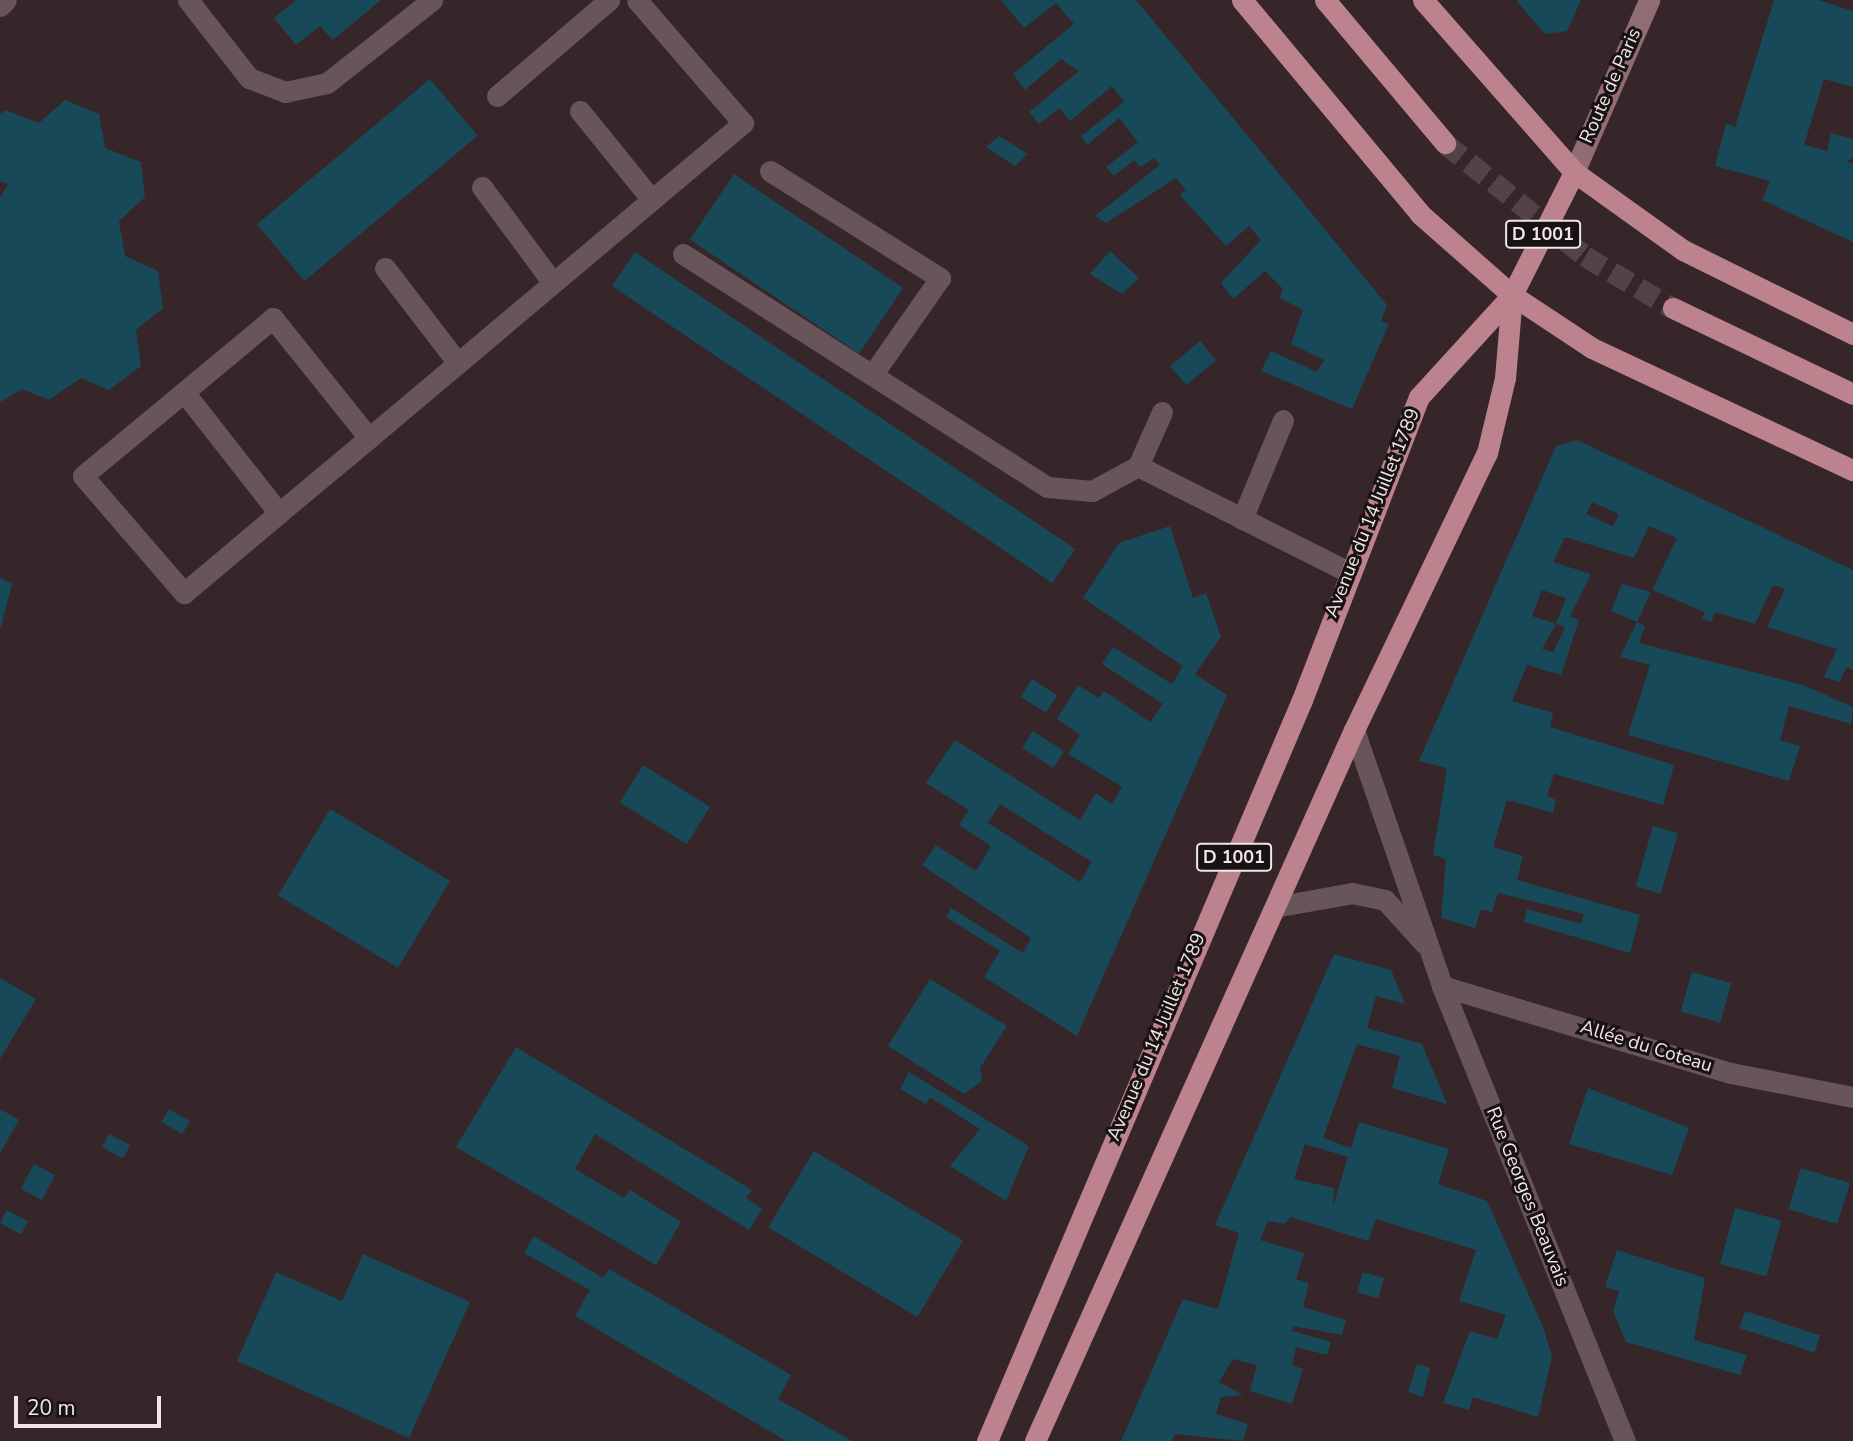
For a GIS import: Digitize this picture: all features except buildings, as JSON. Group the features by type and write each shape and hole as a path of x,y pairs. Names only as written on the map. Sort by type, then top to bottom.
{"main road":[{"path":"1242,0 1420,214 1512,295 1592,348 1853,470"},
{"path":"1325,0 1445,143"},
{"path":"1423,0 1574,172 1683,250 1853,334"},
{"name":"Route de Paris","path":"1574,172 1649,0"},
{"name":"D 1001","path":"1035,1441 1280,906 1354,730 1488,453 1503,389 1512,295 1574,172"},
{"name":"Avenue du 14 Juillet 1789","path":"987,1441 1302,700 1349,572 1419,397 1512,295"},
{"path":"1673,308 1853,394"}],"street":[{"path":"0,6 6,0"},
{"path":"188,0 249,78 285,92 327,83 432,0"},
{"path":"497,96 609,0"},
{"path":"369,438 273,318 83,476 184,593 369,438 743,123 637,0"},
{"path":"580,111 652,200"},
{"path":"770,171 940,278 872,375"},
{"path":"482,187 553,283"},
{"path":"683,254 1048,487 1092,491 1138,466 1162,412"},
{"path":"385,268 457,363"},
{"path":"184,392 279,513"},
{"path":"1242,519 1283,420"},
{"path":"1138,466 1349,572"},
{"name":"Rue Georges Beauvais","path":"1354,730 1433,952 1442,985 1625,1441"},
{"name":"Rue Georges Beauvais","path":"1280,906 1352,893 1385,900 1433,952"},
{"name":"Allée du Coteau","path":"1442,985 1731,1073 1853,1097"}],"tunnel":[{"path":"1445,143 1585,256 1673,308"}]}
